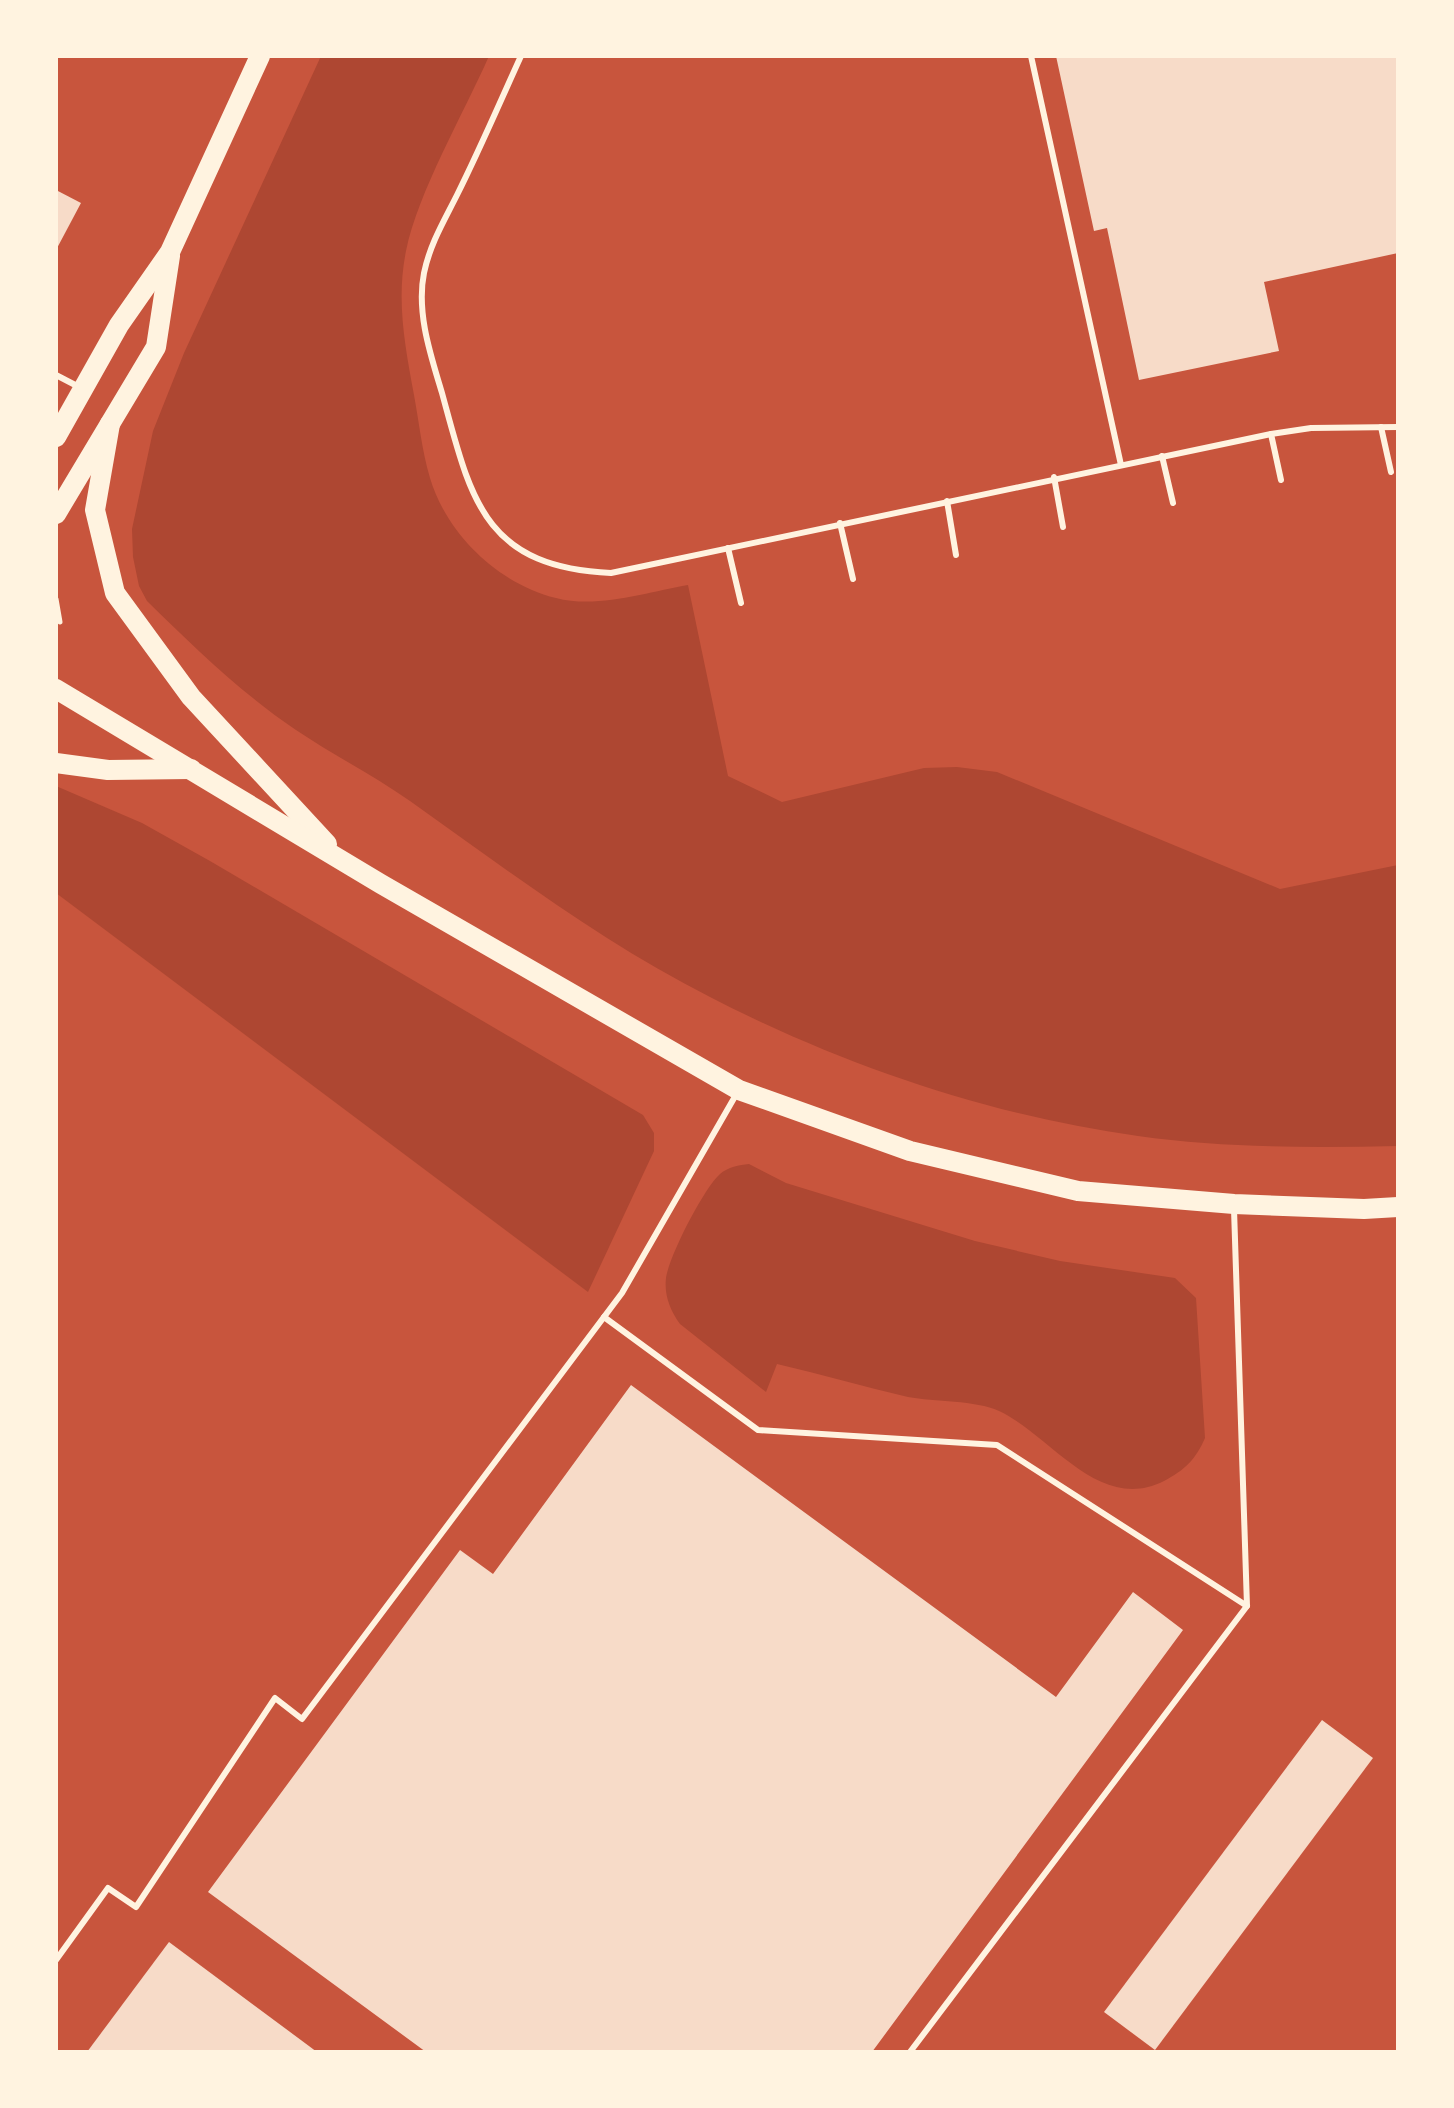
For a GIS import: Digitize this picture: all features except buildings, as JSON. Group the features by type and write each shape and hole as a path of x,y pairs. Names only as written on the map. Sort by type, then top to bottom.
{"main road":[{"path":"56,437 119,325 170,252 260,56"},
{"path":"56,514 156,347 170,252"},
{"path":"110,424 95,510 115,593 191,697 343,861"},
{"path":"56,689 343,861 739,1090 910,1151 1078,1191 1234,1204 1364,1209 1398,1207"},
{"path":"56,763 108,770 191,769"}],"lane":[{"path":"521,56 435,233 424,276 422,310 433,361 472,497 509,540 540,561 572,571 611,573 1054,477 1271,434 1311,428 1398,427"},
{"path":"1031,56 1121,465"},
{"path":"56,375 83,389"},
{"path":"1381,427 1391,472"},
{"path":"1271,434 1281,480"},
{"path":"1162,456 1173,503"},
{"path":"1054,477 1063,527"},
{"path":"947,501 956,555"},
{"path":"840,523 853,579"},
{"path":"728,548 741,603"},
{"path":"56,1960 108,1888 136,1907 275,1698 302,1719 622,1293 739,1090"},
{"path":"910,2052 1247,1606 1234,1204"},
{"path":"604,1317 758,1430 997,1445 1247,1606"}],"path":[{"path":"56,599 60,622"}],"shaded area":[{"path":"321,56 489,56 421,204 406,251 402,287 405,341 430,478 449,519 478,554 496,569 535,591 572,601 605,601 688,585 728,776 782,802 924,768 957,767 997,772 1280,889 1398,865 1398,1146 1235,1145 1170,1140 1083,1127 973,1101 865,1066 812,1045 670,976 556,905 396,792 276,716 218,669 147,601 139,586 133,557 132,529 153,431 184,353"},
{"path":"56,786 142,823 210,861 643,1115 654,1133 654,1151 588,1292 56,893"},
{"path":"749,1164 786,1183 975,1241 1060,1261 1175,1278 1196,1298 1205,1438 1198,1452 1184,1468 1164,1481 1140,1488 1118,1487 1097,1480 1018,1422 990,1407 908,1397 777,1364 766,1392 680,1324 666,1290 673,1254 705,1193 723,1172"}]}
